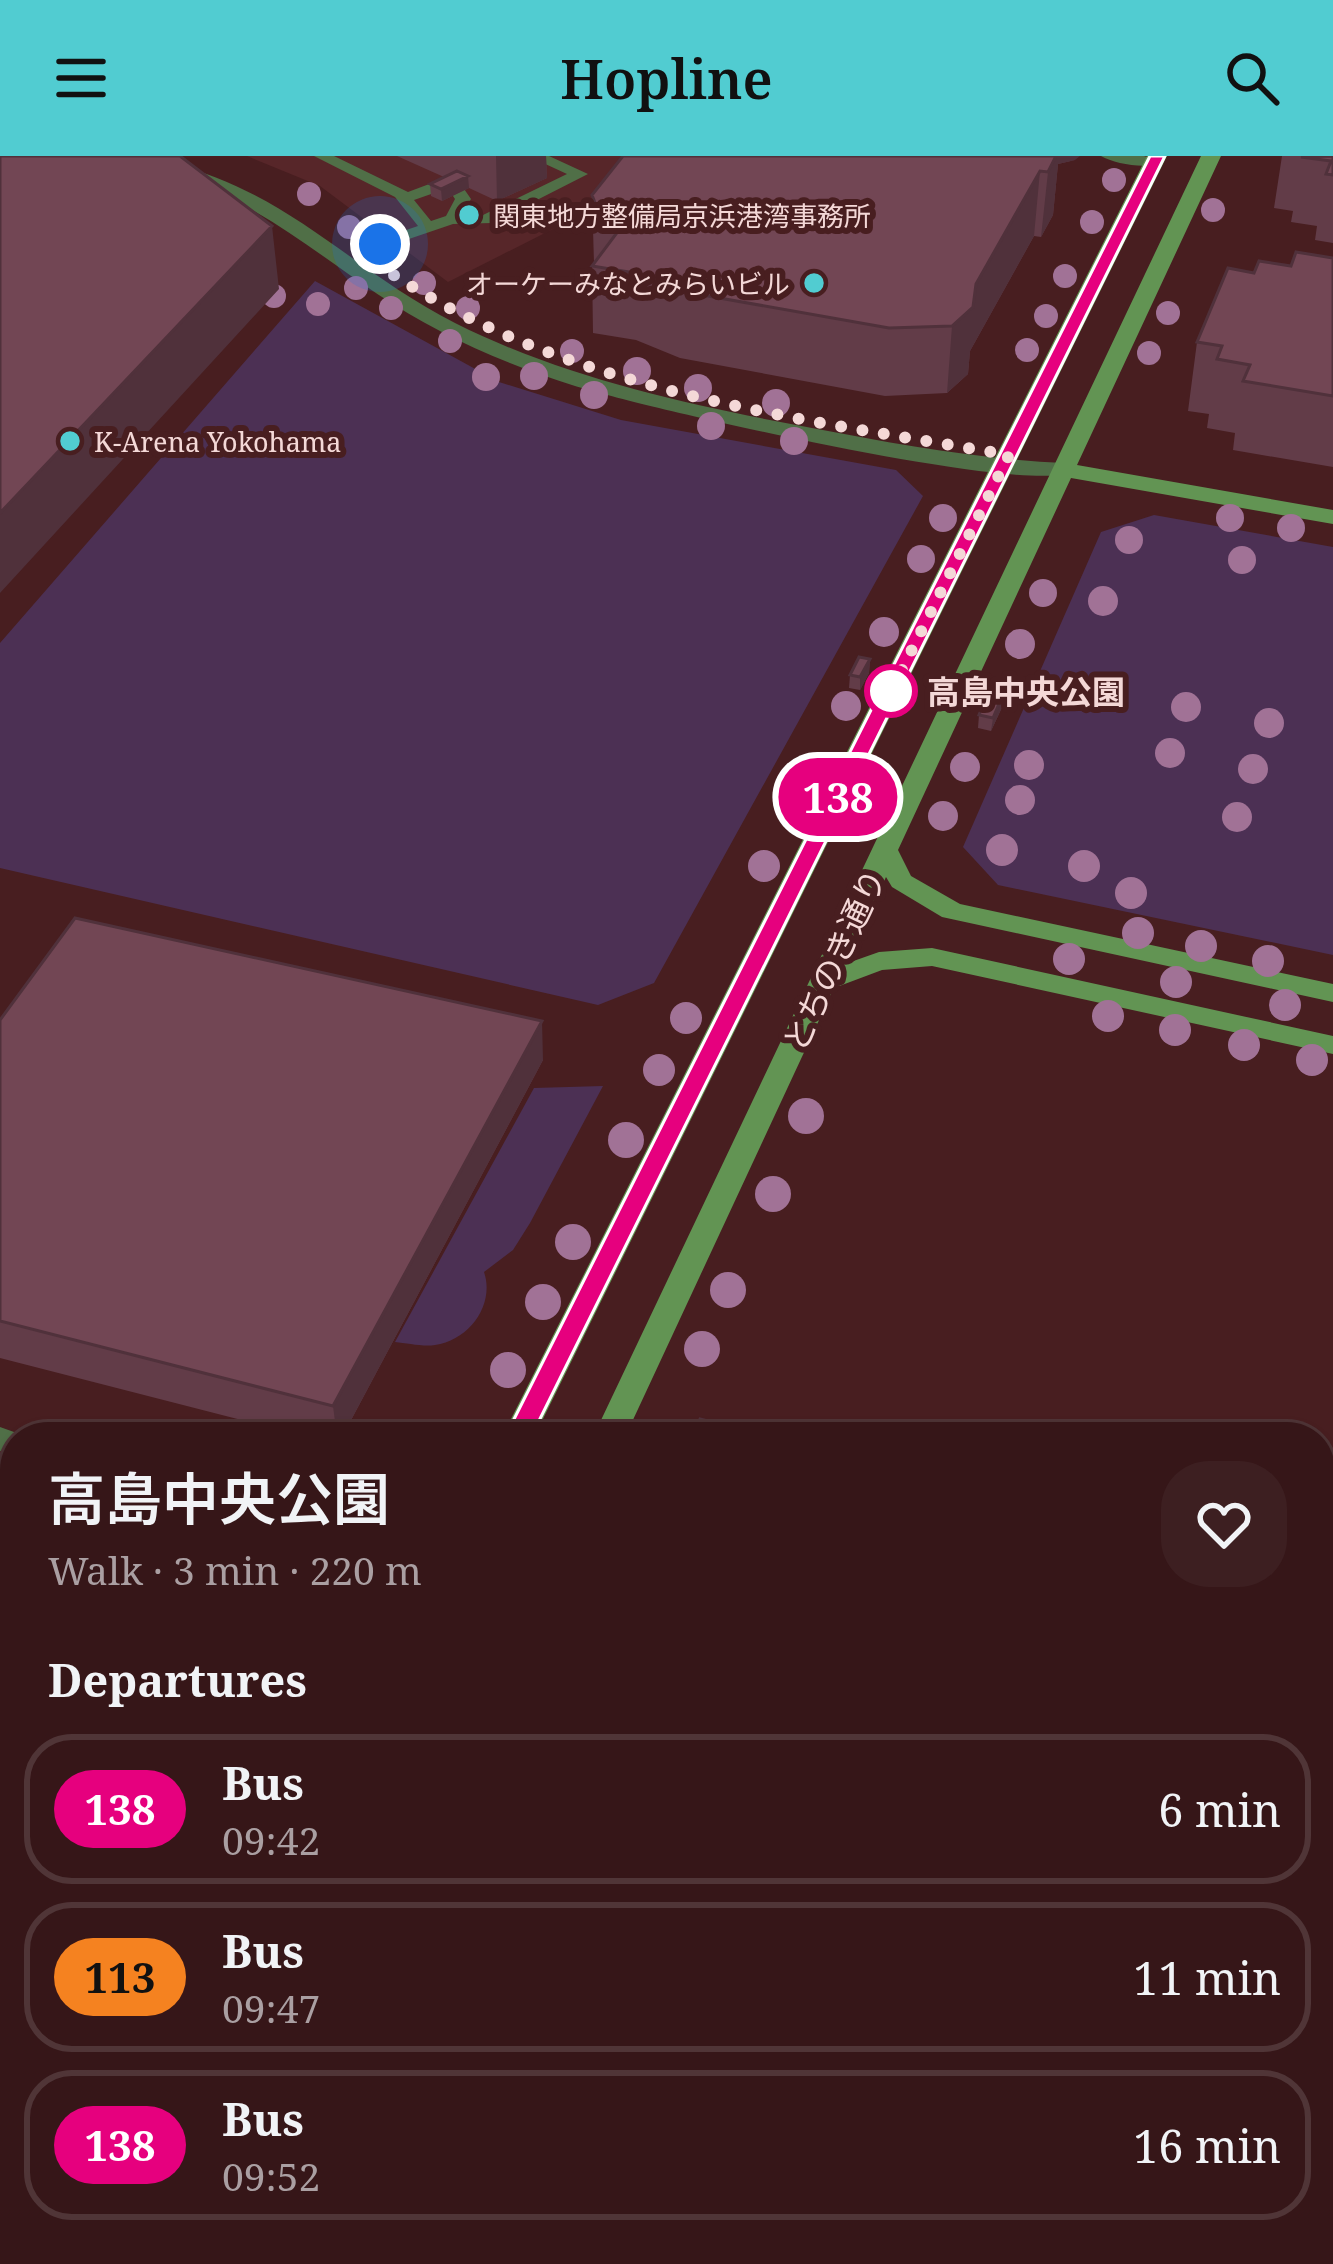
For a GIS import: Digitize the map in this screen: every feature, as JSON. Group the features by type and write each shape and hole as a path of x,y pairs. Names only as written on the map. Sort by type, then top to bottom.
{"street":[{"path":"173,156 281,190 359,251 469,319 663,389 1006,462"},
{"name":"とちのき通り","path":"616,1422 1211,156"},
{"name":"とちのき通り","path":"526,1422 1155,159"},
{"path":"142,163 226,183 262,199 400,302 567,377 747,422 1333,517"},
{"path":"884,851 901,881 952,911 1333,993"},
{"path":"824,981 878,961 932,957 1333,1045"}],"lane":[{"path":"322,156 406,198 427,227"},
{"path":"359,251 452,220 486,220 580,174 536,156"},
{"path":"1108,156 1155,159"},
{"path":"406,198 432,188 456,189 464,200 452,220"}],"shaded area":[{"name":"関東地方整備局京浜港湾事務所","path":"247,156 695,157 448,282 320,186"},
{"path":"315,281 499,382 621,420 896,470 923,496 654,983 598,1005 0,868 0,643"},
{"name":"高島中央公園","path":"1154,515 1333,547 1333,955 998,885 963,847 1101,532"},
{"path":"603,1086 513,1250 484,1272 486,1296 477,1319 448,1342 425,1346 395,1342 534,1088"}],"building":[{"name":"K-Arena Yokohama","path":"0,156 180,156 272,226 0,513"},
{"name":"オーケーみなとみらいビル","path":"623,156 1056,156 1048,172 1040,171 976,284 973,307 952,326 889,328 680,291 635,273 592,266 628,218 599,213 592,195"},
{"path":"1333,156 1333,175 1326,174 1331,161 1301,157"},
{"path":"457,171 468,176 441,189 430,184"},
{"path":"1296,252 1333,258 1333,396 1243,381 1250,365 1217,359 1222,346 1197,342 1228,268 1254,273 1259,261 1291,266"},
{"path":"859,657 870,659 860,677 850,675"},
{"path":"992,684 1006,687 993,718 979,715"},
{"path":"75,918 542,1021 333,1406 0,1321 0,1020"}],"bus line":[{"name":"138","path":"526,1422 1157,156"}],"place":[{"name":"関東地方整備局京浜港湾事務所","path":"469,215"},
{"name":"オーケーみなとみらいビル","path":"814,283"},
{"name":"K-Arena Yokohama","path":"70,441"},
{"name":"高島中央公園","path":"891,691"}],"route":[{"path":"380,244 359,251 469,319 579,363 745,410 1009,455 883,708 891,691"}]}
